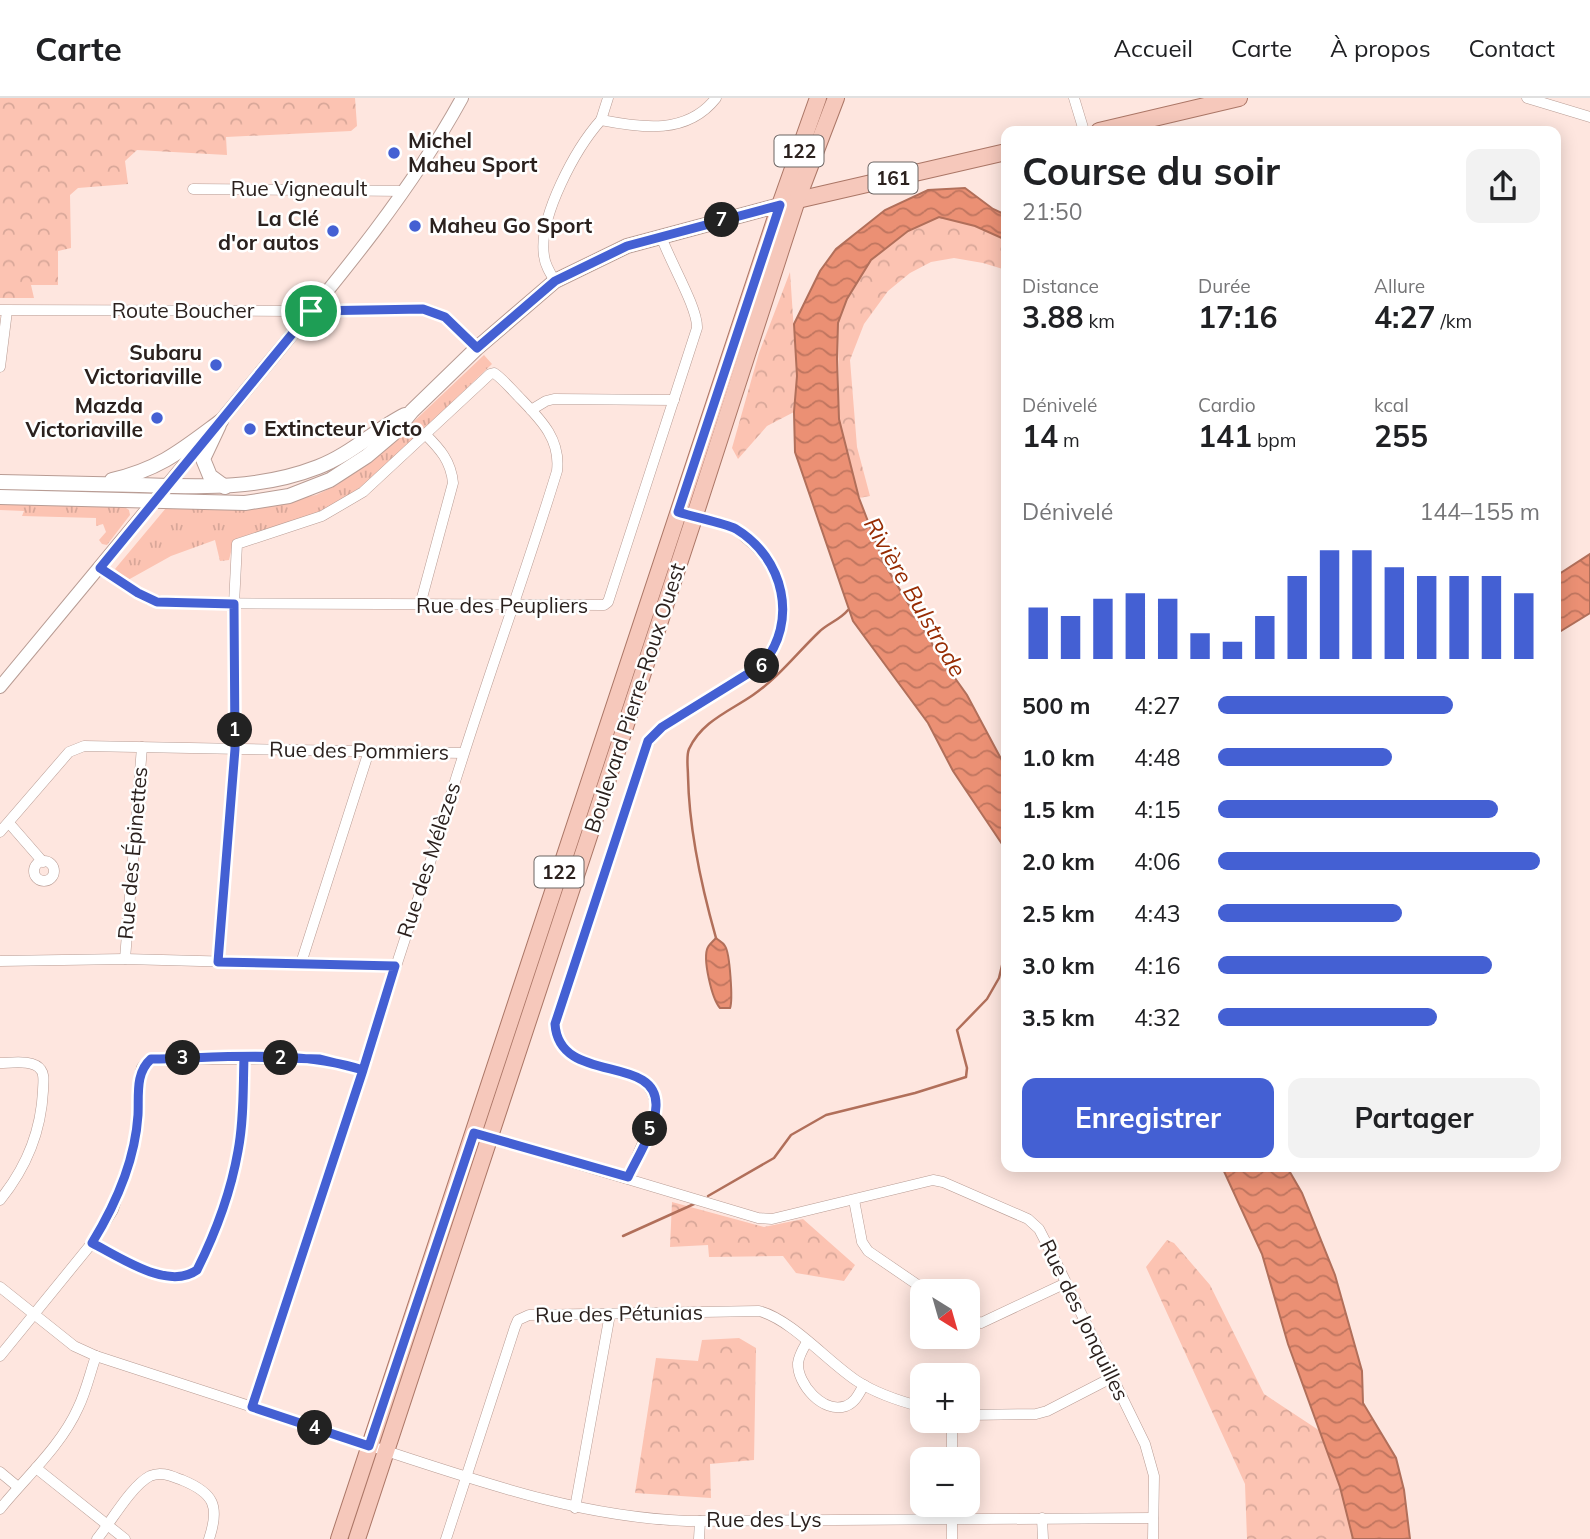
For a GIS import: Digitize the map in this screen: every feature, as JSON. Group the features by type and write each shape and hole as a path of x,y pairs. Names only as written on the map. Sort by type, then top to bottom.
{"main road":[{"name":"Boulevard Pierre-Roux Ouest","path":"339,1539 780,205 818,98"},
{"name":"Boulevard Pierre-Roux Ouest","path":"356,1539 797,200 836,98"},
{"path":"1120,126 1239,98"},
{"name":"161","path":"780,205 1001,153"},
{"path":"0,497 244,503 289,496 330,480 347,470 393,434 412,411 477,348 555,281 615,251 780,205"},
{"path":"0,482 226,487 261,483 320,467 384,425 412,411"},
{"path":"95,484 139,473 161,464 221,421"},
{"path":"221,421 203,459 209,476 226,487"}],"street":[{"path":"0,687 169,486 311,311 404,191 462,98"},
{"path":"555,281 544,257 543,247 556,195 578,149 601,120 608,98"},
{"path":"601,120 660,127 681,123 698,116 716,98"},
{"path":"1074,98 1082,126"},
{"path":"1527,98 1590,117"},
{"name":"Rue Vigneault","path":"193,189 404,191"},
{"name":"Rue des Peupliers","path":"100,568 157,602 599,606 608,602 697,328 697,320 661,236"},
{"name":"Route Boucher","path":"3,311 423,309 445,317 477,348"},
{"path":"0,367 3,311"},
{"name":"Rue des Mélèzes","path":"252,1407 438,841 463,753 515,606 555,480 559,459 551,435 531,410 494,373 489,374 425,435"},
{"path":"531,410 554,399 674,400"},
{"path":"218,962 235,749 234,604 237,544 306,523 340,506 363,492 425,435 447,459 453,483 421,605"},
{"path":"628,1177 652,1125 656,1105 653,1092 641,1079 572,1057 559,1041 555,1024 648,741 662,727 762,665 774,650 783,622 783,601 777,582 767,558 758,548 734,528 678,512"},
{"name":"Rue des Pommiers","path":"0,832 69,752 84,746 463,753"},
{"name":"Rue des Épinettes","path":"125,960 142,747"},
{"path":"301,963 369,751"},
{"path":"9,823 43,862"},
{"path":"0,961 125,960 395,966"},
{"path":"92,1243 161,1276 178,1279 197,1270 232,1177 238,1150 243,1117 244,1057"},
{"path":"0,1356 92,1243 113,1210 125,1177 138,1120 142,1067 151,1059 320,1059 363,1070"},
{"path":"0,1063 33,1064 41,1069 44,1076 43,1102 29,1156 0,1200"},
{"name":"Rue des Jonquilles","path":"474,1133 758,1218 772,1219 933,1180 1028,1219 1035,1225 1066,1283 1149,1456 1154,1476 1153,1539"},
{"path":"854,1200 862,1242 868,1251 910,1280"},
{"path":"980,1323 1066,1283"},
{"name":"Rue des Lys","path":"0,1287 74,1346 96,1356 466,1479 575,1508 650,1520 700,1521 1153,1518"},
{"name":"Rue des Pétunias","path":"446,1539 519,1320 530,1315 759,1311 776,1317 864,1385 878,1393 910,1403"},
{"path":"575,1508 610,1314"},
{"path":"807,1342 798,1364 800,1376 816,1397 826,1404 839,1407 848,1405 855,1400 864,1385"},
{"path":"0,1508 36,1468 78,1409 96,1356"},
{"path":"980,1415 1035,1415 1111,1378"},
{"path":"36,1468 125,1539"},
{"path":"0,1472 18,1487"},
{"path":"97,1539 144,1480 153,1475 165,1474 197,1486 211,1500 215,1522 209,1539"},
{"path":"952,1518 952,1539"},
{"path":"1042,1518 1042,1539"},
{"path":"699,1539 700,1521"}],"green space":[{"path":"0,98 355,98 357,126 351,131 226,137 227,155 137,150 125,161 128,184 78,188 70,195 71,248 58,251 58,285 31,285 34,298 0,298"},
{"path":"939,217 975,226 1001,238 1001,268 954,258 931,262 910,273 888,291 864,324 850,360 857,447 870,496 859,498 839,419 838,323 847,300 871,260 908,231"},
{"path":"790,272 797,376 794,412 767,426 738,459 732,448 759,353"},
{"path":"484,355 492,364 388,463 339,502 301,520 238,538 233,544 229,560 220,561 215,540 171,556 128,580 115,569 166,508 281,502 316,495 337,485 388,446"},
{"path":"0,503 123,506 129,510 130,515 107,545 99,540 106,532 103,524 96,526 96,518 22,516 24,511 0,510"},
{"path":"672,1202 764,1227 803,1219 855,1265 844,1281 796,1273 783,1256 709,1257 708,1245 670,1247"},
{"path":"1167,1240 1174,1243 1210,1285 1264,1394 1320,1431 1340,1487 1353,1539 1247,1539 1245,1484 1146,1267"},
{"path":"739,1338 756,1348 754,1460 710,1464 711,1498 635,1493 656,1358 698,1361 702,1340"}],"water":[{"path":"965,188 1001,213 1001,238 975,226 939,217 908,231 871,260 847,299 838,323 839,419 859,498 884,563 940,657 967,695 1001,759 1001,843 953,771 928,723 853,621 795,452 797,376 794,324 820,271 836,249 885,210 928,190"},
{"path":"1590,554 1590,613 1561,631 1561,573"},
{"path":"716,938 727,950 730,1008 720,1008 709,978 706,952"},
{"path":"1224,1172 1290,1172 1302,1193 1335,1275 1362,1371 1363,1403 1396,1458 1404,1490 1410,1539 1353,1539 1340,1487 1288,1344 1262,1254"}],"waterway":[{"path":"716,938 693,837 687,759 689,749 709,724 762,688 819,632 848,610"},
{"path":"708,1196 774,1158 791,1135 826,1115 966,1077 967,1068 957,1030 987,999 1001,970"},
{"path":"623,1236 694,1204"}],"place":[{"name":"Michel Maheu Sport","path":"394,153"},
{"name":"Maheu Go Sport","path":"415,226"},
{"name":"La Clé d'or autos","path":"333,231"},
{"name":"Subaru Victoriaville","path":"216,365"},
{"name":"Mazda Victoriaville","path":"157,418"},
{"name":"Extincteur Victo","path":"250,429"}],"route":[{"path":"311,311 100,568 157,602 234,604 235,749 218,962 395,966 363,1070 320,1059 244,1057 243,1117 238,1150 232,1177 205,1255 197,1270 178,1279 161,1276 92,1243 113,1210 120,1193 138,1120 140,1074 142,1067 151,1059 244,1057 320,1059 334,1061 363,1070 252,1407 369,1446 474,1133 628,1177 652,1125 656,1105 650,1086 641,1079 572,1057 559,1041 555,1024 648,741 662,727 762,665 774,650 782,631 783,601 767,558 734,528 678,512 780,205 661,236 603,256 555,281 477,348 458,328 434,311 311,311"}],"water label":[{"name":"Rivière Bulstrode","path":"915,597"}]}
